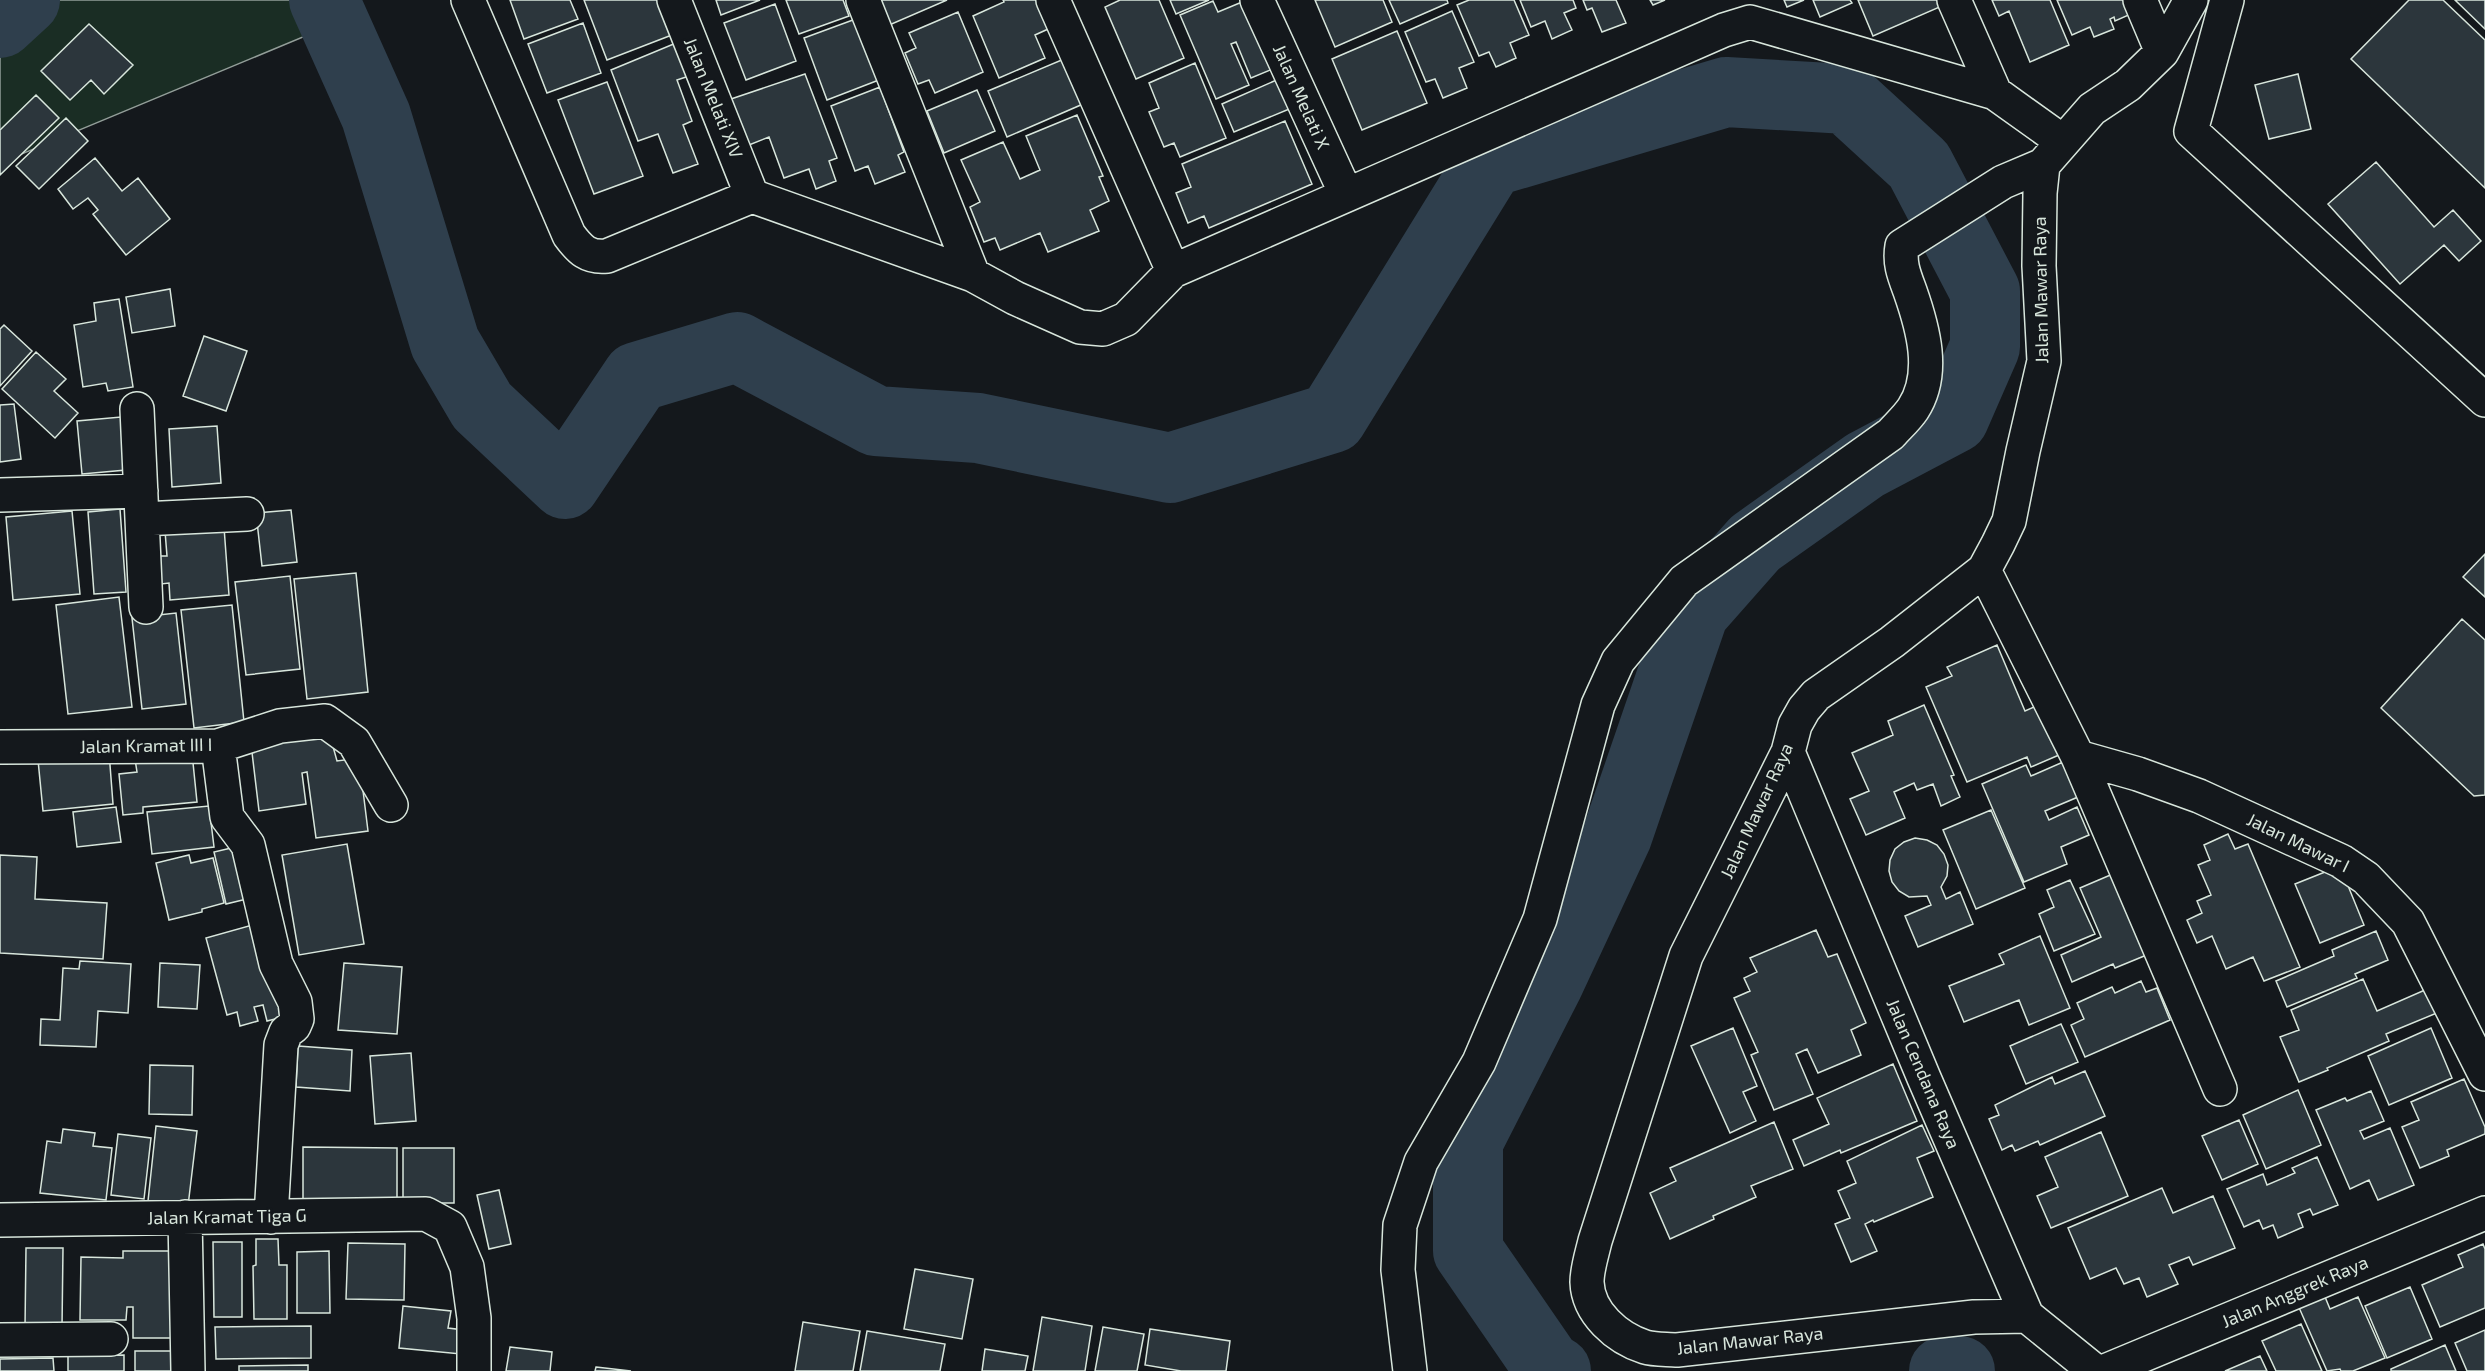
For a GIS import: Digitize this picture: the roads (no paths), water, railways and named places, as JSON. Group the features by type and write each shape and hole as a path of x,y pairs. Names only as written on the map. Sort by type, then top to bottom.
{"street":[{"path":"468,0 568,235 579,249 594,257 607,256 752,196 973,275 1015,298 1080,327 1103,329 1126,320 1173,271 1724,30 1746,11 1995,93"},
{"name":"Jalan Melati XIV","path":"674,0 752,196"},
{"path":"863,0 973,275"},
{"path":"1053,0 1173,271"},
{"name":"Jalan Melati X","path":"1257,0 1346,194"},
{"path":"1954,0 1995,93 2053,153"},
{"path":"2140,0 2162,52"},
{"path":"1410,1371 1398,1270 1400,1225 1421,1162 1479,1062 1540,919 1598,705 1618,661 1684,581 1891,434 1913,408 1922,388 1926,360 1923,333 1902,270 1900,258 1902,246 2053,153 2092,109 2128,85 2162,52 2191,0"},
{"path":"2227,0 2191,130 2485,400"},
{"name":"Jalan Mawar Raya","path":"2027,1316 1974,1317 1677,1350 1646,1348 1614,1332 1596,1311 1589,1296 1587,1280 1595,1241 1686,956 1788,752 1796,725 1804,709 1816,694 1892,642 1983,570 2009,520 2044,361 2039,266 2040,193 2053,153"},
{"path":"137,409 146,607"},
{"path":"0,495 247,514"},
{"path":"1983,570 2078,757 2220,1089"},
{"name":"Jalan Kramat III I","path":"0,747 218,746 280,726 325,721 354,742 391,805"},
{"path":"218,746 227,818 248,845 276,964 290,990 297,1019 294,1026 286,1032 281,1045 271,1216"},
{"name":"Jalan Cendana Raya","path":"1788,752 1924,1078 2027,1316 2094,1371"},
{"name":"Jalan Mawar I","path":"2078,757 2138,774 2199,796 2341,861 2366,878 2408,922 2485,1074"},
{"name":"Jalan Anggrek Raya","path":"2105,1371 2485,1213"},
{"name":"Jalan Kramat Tiga G","path":"0,1220 426,1214 450,1227 467,1267 472,1290 474,1371"},
{"path":"185,1217 188,1371"},
{"path":"0,1340 111,1339"}],"waterway":[{"path":"0,23 25,0"},
{"path":"324,0 376,116 445,343 482,406 565,484 637,377 737,347 876,421 978,428 1170,468 1332,418 1490,162 1726,92 1847,99 1919,165 1985,291 1985,347 1954,418 1865,465 1755,543 1694,612 1617,836 1549,982 1468,1141 1468,1251 1548,1367 1556,1371"},
{"path":"1944,1371 1960,1371"}]}
